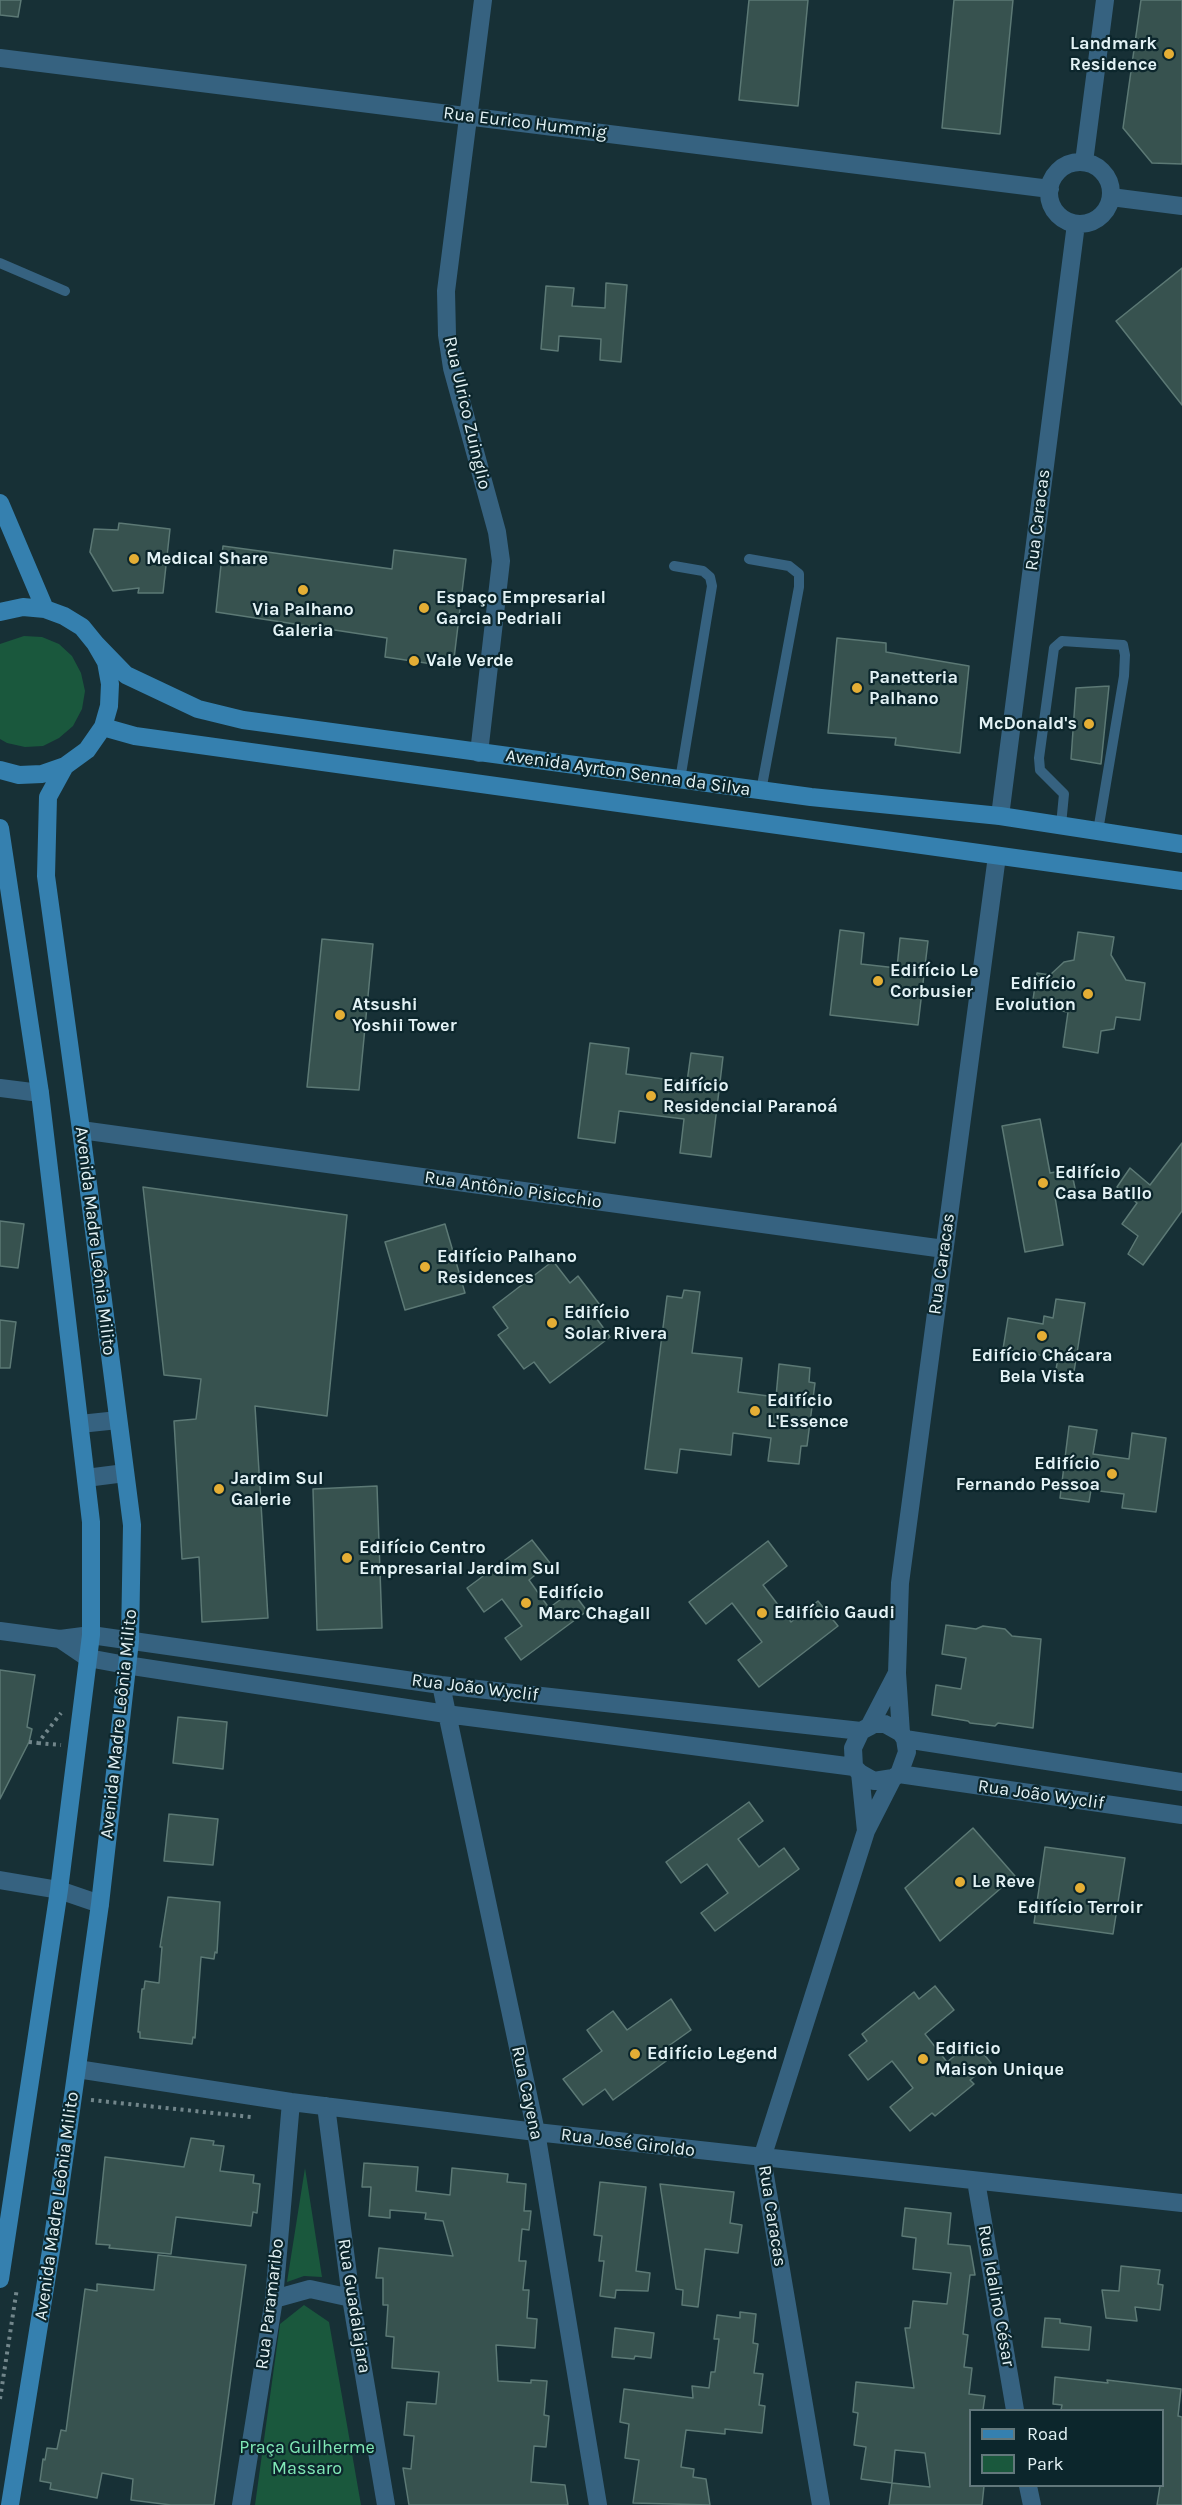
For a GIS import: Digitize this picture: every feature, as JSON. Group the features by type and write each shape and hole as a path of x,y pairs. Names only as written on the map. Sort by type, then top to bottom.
{"main road":[{"path":"0,503 45,609 23,607 0,612"},
{"name":"Avenida Ayrton Senna da Silva","path":"45,609 64,616 82,627 126,675 198,709 243,720 761,791 1000,816 1182,844"},
{"path":"0,770 19,775 42,774 65,766 87,750 102,727 109,706 110,684 106,662 95,643"},
{"name":"Avenida Ayrton Senna da Silva","path":"102,727 135,736 1182,881"},
{"name":"Avenida Madre Leônia Milito","path":"10,2505 53,2238 100,1904 130,1641 132,1525 46,876 48,797 65,766"},
{"name":"Avenida Madre Leônia Milito","path":"0,2279 59,1890 91,1635 91,1522 80,1424 40,1093 1,837"}],"street":[{"name":"Rua Ulrico Zuinglio","path":"479,753 501,561 496,532 452,368 447,336 446,291 483,0"},
{"path":"1084,162 1105,0"},
{"name":"Rua Eurico Hummig","path":"0,58 1050,189"},
{"path":"1084,162 1093,165 1107,178 1111,197 1108,206 1095,220 1076,224 1059,216 1053,208 1050,189 1058,172 1065,166 1084,162"},
{"path":"1111,197 1182,206"},
{"name":"Rua Caracas","path":"1000,816 1076,224"},
{"name":"Rua Caracas","path":"821,2505 762,2158 866,1831 907,1752 903,1736 897,1673 900,1583 997,856"},
{"path":"0,1088 40,1093"},
{"name":"Rua Antônio Pisicchio","path":"81,1130 944,1249"},
{"path":"80,1424 118,1420"},
{"path":"86,1478 125,1473"},
{"path":"0,1632 60,1639 88,1658"},
{"name":"Rua João Wyclif","path":"60,1639 91,1635 441,1684 865,1729 874,1724 885,1724 903,1736 1182,1782"},
{"name":"Rua João Wyclif","path":"88,1658 446,1714 857,1770 874,1781 896,1776 1182,1815"},
{"name":"Rua Caracas","path":"866,1831 853,1748 897,1673"},
{"name":"Rua Cayena","path":"441,1684 536,2132 598,2505"},
{"path":"2,1876 59,1890 100,1904"},
{"name":"Rua José Giroldo","path":"77,2068 291,2102 536,2132 1182,2203"},
{"name":"Rua Paramaribo","path":"241,2505 274,2299 291,2102"},
{"name":"Rua Guadalajara","path":"326,2106 351,2298 386,2505"},
{"name":"Rua Idalino César","path":"976,2181 1016,2409"},
{"path":"274,2299 310,2289 351,2298"},
{"path":"1028,2487 1032,2505"}],"lane":[{"path":"0,263 64,291"},
{"path":"749,559 789,566 799,574 799,587 761,791"},
{"path":"674,566 703,571 710,577 712,585 680,780"},
{"path":"1061,825 1064,794 1040,770 1039,758 1054,648 1062,641 1123,645 1124,676 1098,831"}],"path":[{"path":"29,1742 38,1743 65,1708"}],"green space":[{"path":"24,636 42,637 59,644 72,656 81,673 85,691 82,709 73,726 59,738 43,746 25,747 0,739 0,644"},
{"path":"305,2168 322,2277 304,2276 287,2282"},
{"name":"Praça Guilherme Massaro","path":"304,2305 329,2322 361,2505 255,2505 280,2324"}],"building":[{"path":"0,0 21,0 18,17 0,15"},
{"path":"749,0 808,0 798,106 739,100"},
{"path":"954,0 1013,0 1000,134 942,128"},
{"path":"1141,0 1182,0 1182,164 1152,163 1123,128"},
{"path":"1182,268 1182,405 1116,321"},
{"path":"606,283 627,285 621,362 600,360 601,339 559,336 558,351 541,349 546,286 574,288 572,306 605,308"},
{"name":"Medical Share","path":"119,523 170,529 163,593 138,593 139,588 113,591 90,552 94,529 118,530"},
{"path":"223,546 392,569 394,550 466,559 453,667 385,657 387,638 216,612"},
{"path":"837,638 886,643 886,652 969,666 960,753 895,745 896,738 828,733"},
{"name":"McDonald's","path":"1109,686 1101,764 1071,759 1076,688"},
{"name":"Edifício Le Corbusier","path":"840,930 864,933 861,964 897,968 900,938 928,941 918,1025 830,1015"},
{"name":"Edifício Evolution","path":"1078,932 1114,937 1111,955 1126,980 1145,983 1140,1020 1116,1017 1114,1029 1101,1031 1098,1053 1063,1047 1068,1012 1032,1006 1037,973 1050,975 1064,962 1074,960"},
{"name":"Atsushi Yoshii Tower","path":"322,939 373,944 359,1090 307,1087"},
{"name":"Edifício Residencial Paranoá","path":"590,1043 629,1048 626,1074 687,1082 691,1053 723,1057 711,1157 680,1153 684,1119 619,1111 615,1143 578,1138"},
{"name":"Edifício Casa Batllo","path":"1040,1119 1050,1173 1071,1169 1076,1193 1055,1197 1063,1245 1025,1252 1002,1126"},
{"path":"1182,1143 1182,1211 1143,1265 1128,1254 1138,1236 1122,1224 1137,1203 1117,1187 1130,1168 1150,1185"},
{"path":"143,1187 347,1215 327,1416 255,1406 268,1618 202,1622 199,1557 182,1559 174,1421 196,1419 201,1379 164,1375"},
{"path":"0,1221 24,1224 18,1268 0,1266"},
{"name":"Edifício Palhano Residences","path":"445,1224 465,1293 405,1310 385,1242"},
{"name":"Edifício Solar Rivera","path":"553,1261 570,1283 578,1276 603,1309 594,1315 610,1337 550,1383 534,1362 524,1369 498,1335 508,1328 493,1307"},
{"path":"684,1290 700,1292 692,1353 742,1358 738,1392 776,1397 779,1364 810,1368 809,1382 815,1383 807,1446 801,1446 799,1464 768,1461 771,1438 733,1433 731,1455 680,1449 677,1473 645,1469 667,1296 682,1298"},
{"name":"Edifício Chácara Bela Vista","path":"1056,1299 1085,1303 1073,1378 1055,1375 1058,1358 1003,1349 1008,1318 1043,1324 1044,1316 1053,1318"},
{"path":"0,1320 16,1322 10,1368 0,1368"},
{"name":"Edifício Fernando Pessoa","path":"1069,1426 1097,1430 1093,1454 1129,1459 1132,1433 1166,1438 1156,1512 1122,1508 1124,1494 1091,1490 1089,1502 1060,1498"},
{"name":"Edifício Centro Empresarial Jardim Sul","path":"377,1486 382,1628 317,1630 313,1489"},
{"name":"Edifício Marc Chagall","path":"532,1540 550,1563 529,1580 549,1608 572,1591 587,1611 521,1660 505,1638 522,1626 502,1599 484,1612 467,1588"},
{"name":"Edifício Gaudi","path":"768,1541 787,1566 763,1585 791,1622 818,1601 838,1626 759,1687 738,1660 762,1642 732,1603 706,1624 689,1602"},
{"path":"946,1625 976,1629 983,1626 1005,1629 1012,1636 1041,1639 1033,1728 998,1723 995,1726 970,1723 932,1715 936,1685 961,1689 966,1658 942,1654"},
{"path":"0,1670 35,1675 27,1727 32,1729 29,1742 0,1799"},
{"path":"178,1717 227,1722 223,1769 173,1763"},
{"path":"749,1802 763,1821 738,1839 759,1867 784,1848 799,1869 715,1931 701,1913 728,1893 707,1864 681,1883 666,1862"},
{"path":"169,1814 218,1819 213,1865 164,1861"},
{"name":"Le Reve","path":"973,1828 1015,1876 940,1941 905,1888"},
{"name":"Edifício Terroir","path":"1045,1847 1125,1858 1113,1934 1034,1923"},
{"path":"168,1897 220,1902 217,1953 215,1952 214,1959 201,1957 195,2038 193,2037 192,2044 140,2038 140,2032 138,2032 142,1989 144,1989 145,1981 159,1983 162,1947 160,1947"},
{"name":"Edificio Maison Unique","path":"935,1986 954,2010 925,2034 947,2062 973,2041 991,2063 970,2080 974,2084 935,2116 932,2113 910,2131 890,2107 913,2088 892,2061 868,2080 849,2055 867,2041 862,2034 914,1992 919,1999"},
{"name":"Edifício Legend","path":"671,1999 691,2030 667,2047 673,2056 613,2100 605,2089 583,2105 563,2079 602,2051 587,2030 613,2011 627,2030"},
{"path":"191,2138 214,2141 213,2145 224,2146 220,2171 254,2175 253,2183 260,2184 257,2213 253,2212 251,2226 176,2217 171,2254 109,2248 110,2245 96,2244 105,2157 184,2167"},
{"path":"364,2163 418,2167 416,2191 450,2195 452,2168 508,2174 507,2182 526,2184 524,2211 531,2211 529,2230 522,2229 519,2261 526,2261 523,2290 529,2290 527,2318 537,2319 535,2348 496,2345 498,2381 531,2383 531,2380 547,2381 544,2415 549,2416 546,2447 534,2446 531,2482 565,2485 568,2505 409,2505 403,2468 411,2469 414,2436 404,2435 407,2402 436,2404 439,2372 392,2368 394,2337 386,2336 388,2305 383,2305 383,2278 376,2278 379,2248 453,2256 443,2221 425,2219 426,2213 390,2210 390,2218 369,2216 371,2187 362,2187"},
{"path":"600,2182 646,2187 636,2271 650,2273 648,2291 616,2290 615,2298 600,2296 604,2261 599,2261 602,2236 594,2235"},
{"path":"660,2184 734,2192 730,2223 742,2225 738,2253 705,2249 698,2307 682,2305 683,2290 676,2289"},
{"path":"905,2208 951,2213 948,2244 970,2246 975,2275 970,2275 963,2334 968,2335 964,2367 972,2368 969,2394 985,2396 983,2409 969,2409 969,2487 984,2487 982,2505 889,2505 892,2483 861,2479 866,2447 854,2445 858,2413 853,2412 856,2382 914,2388 905,2328 910,2328 913,2301 947,2304 951,2273 913,2269 916,2238 902,2236","holes":["895,2450 925,2453 930,2487 892,2483"]},
{"path":"158,2255 246,2265 214,2505 171,2505 131,2500 133,2479 102,2473 97,2498 50,2489 51,2483 40,2481 43,2459 45,2460 47,2448 57,2449 61,2430 66,2431 85,2289 97,2291 97,2284 154,2290"},
{"path":"1121,2266 1160,2270 1158,2284 1163,2285 1160,2310 1135,2307 1137,2321 1106,2318 1102,2290 1119,2291"},
{"path":"740,2312 756,2314 753,2343 758,2344 754,2373 763,2374 759,2405 765,2406 762,2433 725,2429 725,2434 686,2430 681,2467 694,2469 693,2477 706,2479 710,2505 633,2503 639,2460 625,2458 629,2424 620,2422 624,2389 693,2398 692,2386 709,2388 711,2372 715,2372 719,2339 714,2339 717,2315 740,2318"},
{"path":"1045,2318 1060,2319 1060,2323 1091,2327 1089,2350 1042,2347"},
{"path":"615,2328 654,2333 651,2358 612,2357"},
{"path":"1055,2377 1108,2383 1107,2380 1181,2389 1178,2416 1182,2417 1182,2505 1157,2505 1160,2487 1164,2487 1164,2409 1061,2409 1062,2405 1053,2404"}],"place":[{"name":"Landmark Residence","path":"1169,54"},
{"name":"Medical Share","path":"134,559"},
{"name":"Via Palhano Galeria","path":"303,590"},
{"name":"Espaço Empresarial Garcia Pedriali","path":"424,608"},
{"name":"Vale Verde","path":"414,661"},
{"name":"Panetteria Palhano","path":"857,688"},
{"name":"McDonald's","path":"1089,724"},
{"name":"Edifício Le Corbusier","path":"878,981"},
{"name":"Edifício Evolution","path":"1088,994"},
{"name":"Atsushi Yoshii Tower","path":"340,1015"},
{"name":"Edifício Residencial Paranoá","path":"651,1096"},
{"name":"Edifício Casa Batllo","path":"1043,1183"},
{"name":"Edifício Palhano Residences","path":"425,1267"},
{"name":"Edifício Solar Rivera","path":"552,1323"},
{"name":"Edifício Chácara Bela Vista","path":"1042,1336"},
{"name":"Edifício L'Essence","path":"755,1411"},
{"name":"Edifício Fernando Pessoa","path":"1112,1474"},
{"name":"Jardim Sul Galerie","path":"219,1489"},
{"name":"Edifício Centro Empresarial Jardim Sul","path":"347,1558"},
{"name":"Edifício Marc Chagall","path":"526,1603"},
{"name":"Edifício Gaudi","path":"762,1613"},
{"name":"Le Reve","path":"960,1882"},
{"name":"Edifício Terroir","path":"1080,1888"},
{"name":"Edifício Legend","path":"635,2054"},
{"name":"Edificio Maison Unique","path":"923,2059"}]}
